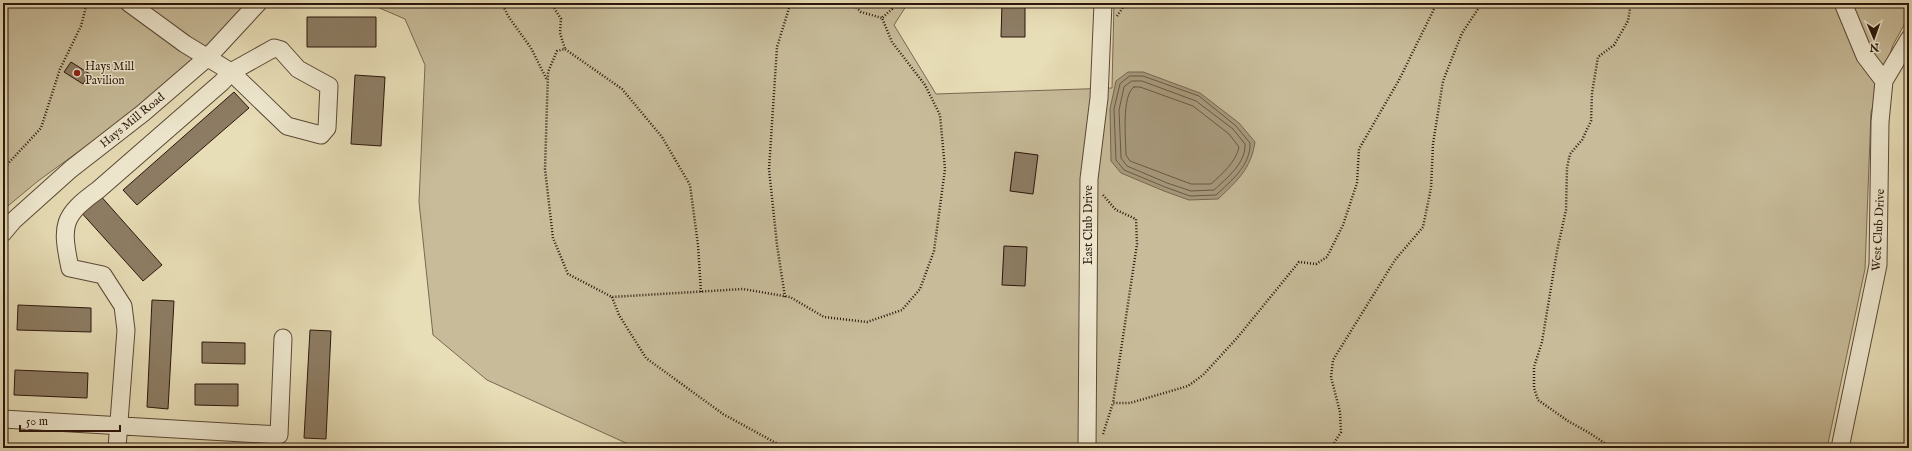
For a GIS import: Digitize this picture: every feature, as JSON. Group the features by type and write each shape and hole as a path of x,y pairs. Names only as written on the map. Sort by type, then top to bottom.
{"street":[{"path":"117,448 126,330 123,306 103,275 70,268 64,238 67,220 78,205 98,190 222,82 230,72 274,48 281,50 298,69 329,86 327,128 321,135 287,126 230,72 185,44 130,3"},
{"name":"Hays Mill Road","path":"3,233 13,221 71,169 143,113 208,57 258,3"},
{"name":"East Club Drive","path":"1094,444 1089,179 1099,98 1103,3"},
{"path":"1842,3 1865,56 1884,81"},
{"name":"West Club Drive","path":"1840,448 1878,265 1880,122 1884,81 1909,39"},
{"path":"3,419 279,435 283,338"}],"path":[{"path":"3,169 41,128 60,69 81,26 87,3"},
{"path":"502,3 508,16 531,48 548,80"},
{"path":"551,3 561,19 560,33 565,49 622,89 662,136 690,185 698,245 701,292"},
{"path":"785,297 777,245 769,169 777,47 790,5 793,3"},
{"path":"852,3 861,12 882,18"},
{"path":"882,18 892,9 892,3"},
{"path":"1113,403 1130,403 1188,386 1203,376 1237,338 1299,262 1316,264 1326,257 1343,225 1357,184 1359,149 1399,80 1437,3"},
{"path":"1331,448 1341,432 1340,412 1331,377 1333,360 1395,260 1423,226 1431,188 1433,144 1443,81 1462,32 1482,3"},
{"path":"1612,448 1591,434 1568,422 1538,400 1534,388 1534,368 1542,342 1557,251 1566,210 1567,168 1570,154 1582,140 1591,121 1592,93 1598,57 1614,45 1628,21 1631,3"},
{"path":"565,49 557,51 548,72 545,169 553,238 568,274 612,297 743,289 790,297 824,317 867,322 902,310 920,289 934,251 945,169 940,116 925,85 892,42 882,18"},
{"path":"1089,179 1116,210 1136,219 1137,244 1113,403 1094,444"},
{"path":"612,297 619,315 646,358 723,414 785,448"}],"shaded area":[{"path":"3,3 253,3 169,86 38,181 3,210"},
{"path":"368,3 908,3 894,25 936,94 1112,88 1114,3 1909,3 1909,16 1893,45 1871,112 1865,269 1827,448 637,448 487,380 433,335 419,202 425,65 405,19"}],"water":[{"path":"1128,72 1143,72 1200,93 1239,123 1255,142 1247,167 1237,180 1218,199 1189,200 1121,173 1111,161 1110,109 1116,81"}],"building":[{"path":"1002,3 1025,3 1025,37 1001,37"},
{"path":"307,17 376,17 376,47 307,47"},
{"name":"Hays Mill Pavilion","path":"71,62 90,74 83,84 64,72"},
{"path":"355,75 385,77 381,146 351,144"},
{"path":"234,92 249,108 137,205 123,190"},
{"path":"1015,152 1038,155 1033,194 1010,191"},
{"path":"98,193 162,265 143,281 79,210"},
{"path":"1004,246 1027,247 1025,286 1002,285"},
{"path":"152,300 174,301 168,409 147,407"},
{"path":"18,305 91,308 91,332 17,330"},
{"path":"310,330 331,331 326,439 304,438"},
{"path":"202,342 245,343 245,364 202,363"},
{"path":"15,370 88,373 87,398 14,395"},
{"path":"195,384 238,384 238,406 195,405"}],"place":[{"name":"Hays Mill Pavilion","path":"77,73"}]}
